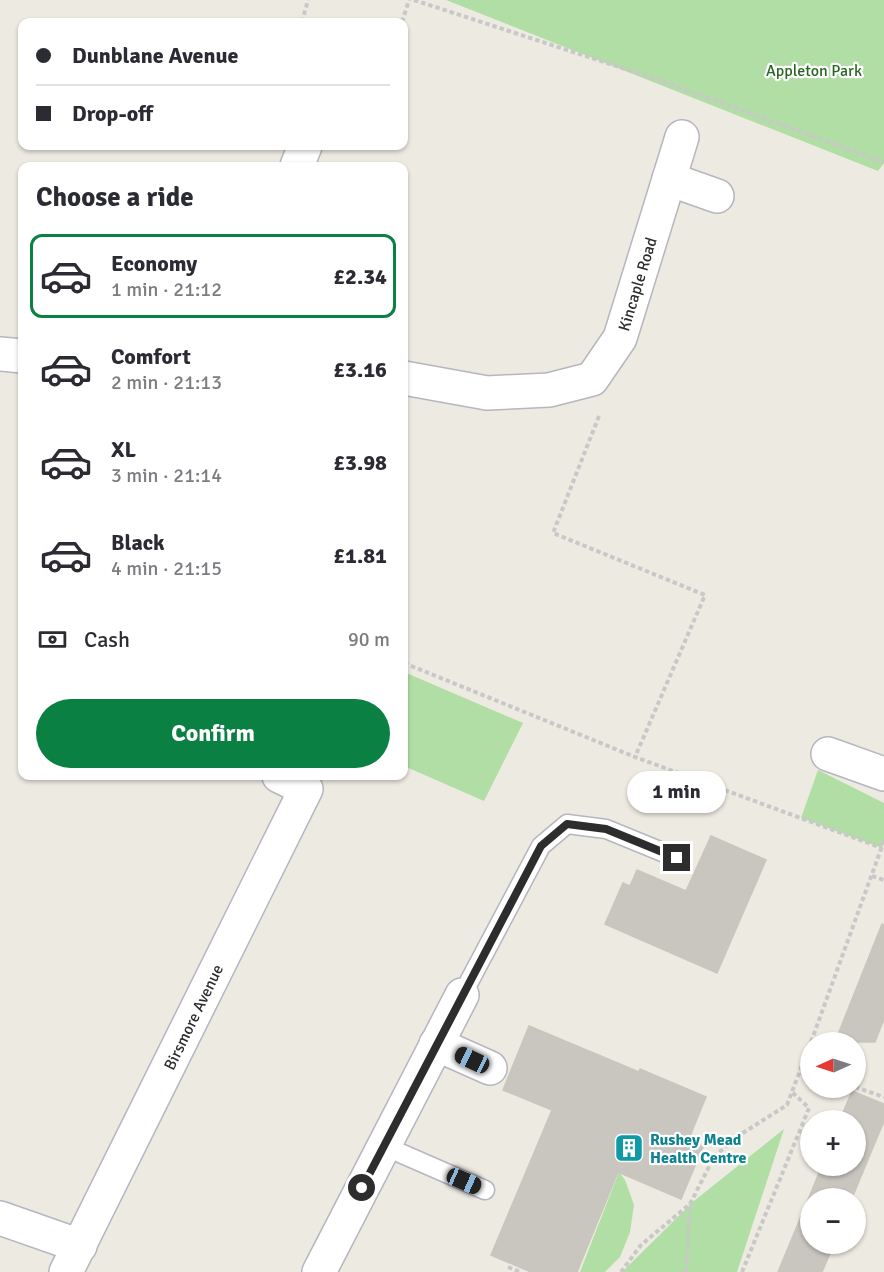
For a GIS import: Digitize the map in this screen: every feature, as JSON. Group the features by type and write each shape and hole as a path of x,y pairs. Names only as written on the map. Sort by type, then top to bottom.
{"street":[{"name":"Kincaple Road","path":"592,379 620,338 682,137"},
{"path":"669,178 717,196"},
{"path":"0,354 18,356"},
{"path":"408,379 487,393 549,390 592,379"},
{"path":"828,754 882,769"},
{"name":"Birsmore Avenue","path":"73,1259 306,789 287,780"},
{"path":"318,1272 462,995"},
{"path":"436,1044 490,1068"},
{"path":"0,1218 73,1259"}],"lane":[{"path":"462,995 541,846 567,824 606,829 677,858"},
{"path":"384,1146 484,1190"}],"path":[{"path":"303,18 308,0"},
{"path":"404,18 412,0 662,81 884,162"},
{"path":"592,379 608,392 553,533 705,595 635,757"},
{"path":"408,665 635,757 882,848"},
{"path":"814,1032 884,841"},
{"path":"872,876 884,880"},
{"path":"621,1272 641,1245 690,1204 714,1157 735,1138 787,1105 800,1072"},
{"path":"866,1091 884,1097"},
{"path":"742,1272 809,1108 792,1092"},
{"path":"686,1272 690,1204"},
{"path":"508,1267 520,1272"}],"green space":[{"name":"Appleton Park","path":"446,0 884,0 884,163 878,171"},
{"path":"408,674 523,723 484,801 408,768"},
{"path":"818,770 884,803 882,848 801,818"},
{"path":"784,1129 737,1272 622,1272 694,1201"},
{"path":"619,1172 625,1180 634,1205 630,1232 620,1257 605,1272 580,1272"}],"building":[{"path":"711,836 766,860 717,973 605,924 623,883 630,886 637,870 686,891"},
{"path":"882,924 884,925 884,1019 875,1042 866,1042 866,1032 839,1032"},
{"name":"Rushey Mead Health Centre","path":"529,1026 706,1097 688,1141 703,1147 681,1199 618,1172 577,1272 531,1272 491,1255 552,1110 503,1090"},
{"path":"866,1097 884,1104 884,1121 866,1164 866,1110 844,1110 849,1098"},
{"path":"818,1176 861,1176 856,1188 813,1188"},
{"path":"800,1219 800,1254 830,1254 822,1272 778,1272"}],"place":[{"name":"Rushey Mead Health Centre","path":"629,1148"}],"route":[{"path":"362,1188 541,846 567,824 606,829 677,858"}]}
